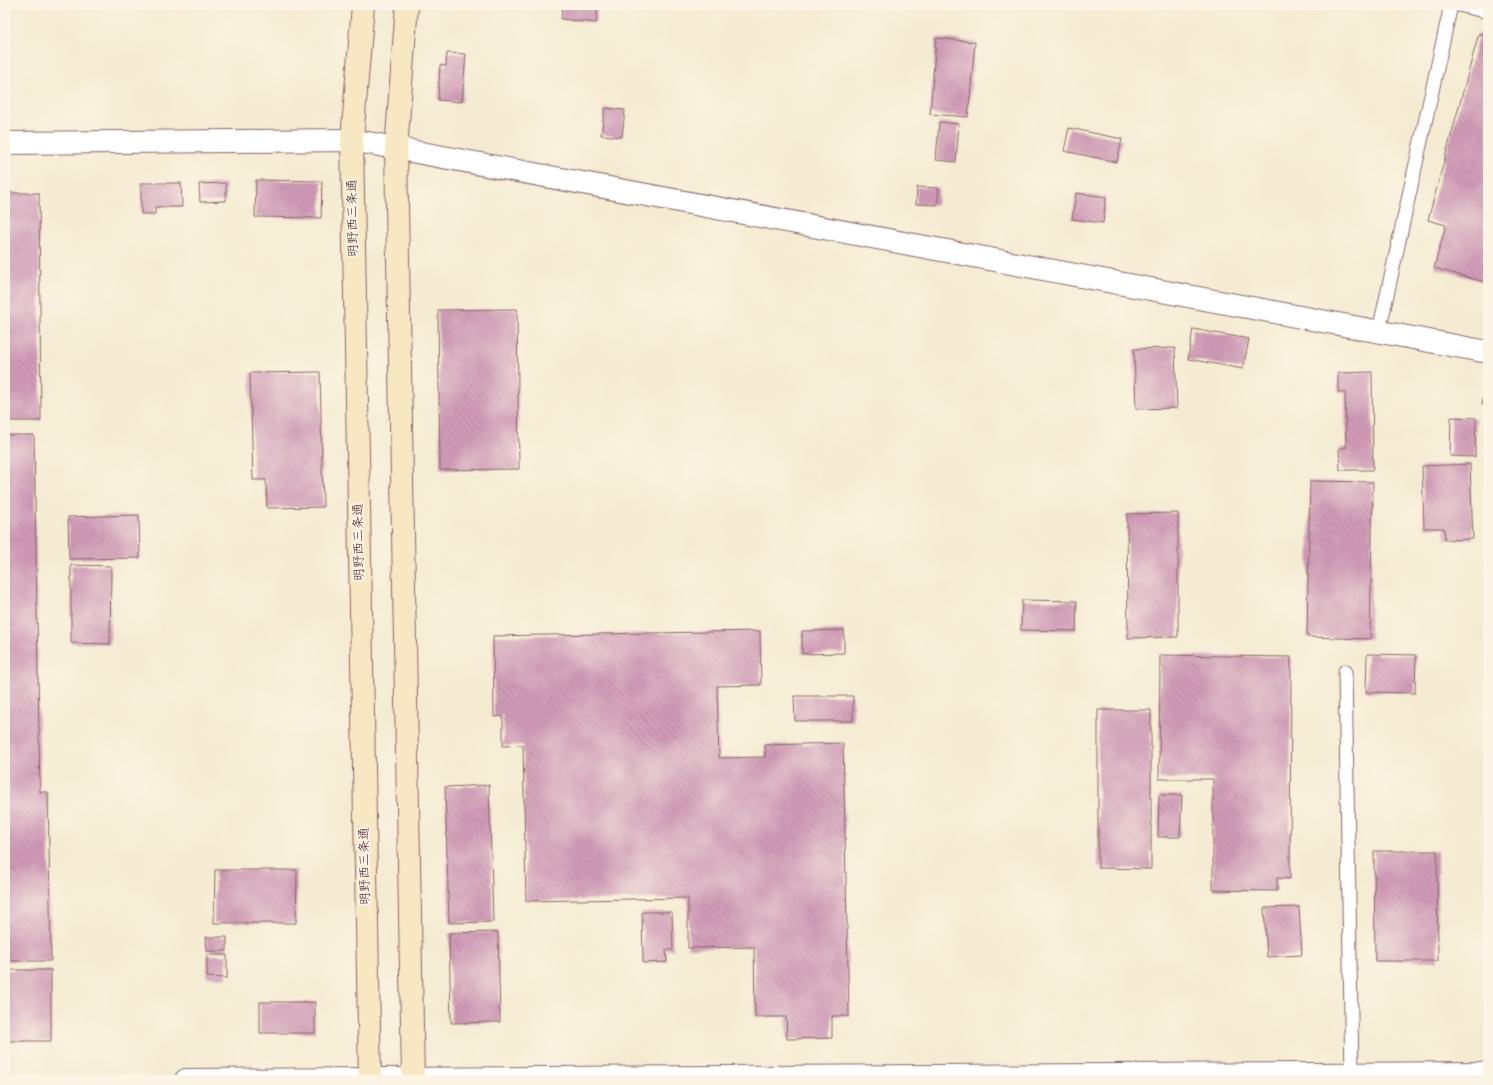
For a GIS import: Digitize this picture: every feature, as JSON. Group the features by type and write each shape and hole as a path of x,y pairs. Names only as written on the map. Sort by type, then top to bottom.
{"street":[{"name":"明野西三条通","path":"363,5 352,140 370,1079"},
{"path":"407,5 396,149 413,1079"},
{"path":"5,143 352,140 1488,352"},
{"path":"186,1080 1242,1077 1352,1074 1488,1073"}],"lane":[{"path":"1379,331 1451,5"},
{"path":"1458,5 1488,12"},
{"path":"1345,671 1352,1074"}],"building":[{"path":"563,5 598,5 596,23 561,19"},
{"path":"1479,33 1488,36 1488,283 1434,268 1446,225 1428,220"},
{"path":"936,38 975,42 968,117 930,114"},
{"path":"447,53 466,54 462,102 438,100 440,65 446,66"},
{"path":"605,108 625,110 622,137 601,135"},
{"path":"939,122 959,124 956,162 936,160"},
{"path":"1069,128 1122,139 1117,162 1064,151"},
{"path":"256,180 322,181 321,218 255,217"},
{"path":"141,183 181,183 182,207 155,207 155,214 141,214"},
{"path":"226,183 226,201 200,202 199,184"},
{"path":"917,187 939,188 937,205 916,204"},
{"path":"5,193 39,193 41,421 5,421"},
{"path":"1076,193 1106,197 1103,223 1072,219"},
{"path":"517,309 519,469 440,470 438,310"},
{"path":"1193,329 1249,339 1243,369 1188,359"},
{"path":"1175,348 1177,408 1136,409 1134,349"},
{"path":"320,372 323,507 267,508 266,480 253,480 250,373"},
{"path":"1372,372 1373,470 1340,470 1339,448 1346,448 1345,392 1338,392 1338,373"},
{"path":"1485,387 1488,387 1488,405 1482,404"},
{"path":"1451,417 1476,418 1475,457 1450,456"},
{"path":"5,435 34,435 40,792 48,792 51,961 5,961"},
{"path":"1470,464 1473,539 1445,540 1444,528 1424,528 1422,466"},
{"path":"1310,481 1373,482 1370,639 1307,637"},
{"path":"1178,513 1178,637 1128,638 1127,514"},
{"path":"139,515 140,558 69,559 68,517"},
{"path":"71,565 111,566 110,644 71,643"},
{"path":"1022,600 1077,601 1076,631 1021,630"},
{"path":"844,630 844,653 802,654 802,631"},
{"path":"760,631 761,685 717,686 719,758 765,757 765,745 843,743 849,1016 832,1016 832,1038 787,1039 786,1017 755,1017 754,947 688,948 688,898 526,901 523,745 503,746 503,716 494,717 493,636"},
{"path":"1367,654 1416,655 1415,693 1366,692"},
{"path":"1160,655 1291,657 1290,879 1277,878 1277,891 1213,890 1213,779 1159,779"},
{"path":"794,696 853,696 853,721 795,721"},
{"path":"1098,710 1151,710 1151,869 1098,868"},
{"path":"489,785 493,922 449,923 445,787"},
{"path":"1159,795 1182,795 1180,837 1158,837"},
{"path":"1374,851 1437,851 1438,961 1375,961"},
{"path":"215,870 297,870 296,923 214,923"},
{"path":"1299,907 1302,955 1267,957 1264,908"},
{"path":"642,912 672,912 673,950 666,950 667,962 643,963"},
{"path":"498,932 500,1022 451,1023 449,933"},
{"path":"206,937 227,937 227,951 207,951"},
{"path":"207,955 227,955 227,978 207,977"},
{"path":"5,970 51,970 51,1041 5,1041"},
{"path":"260,1002 315,1002 315,1033 260,1033"}]}
